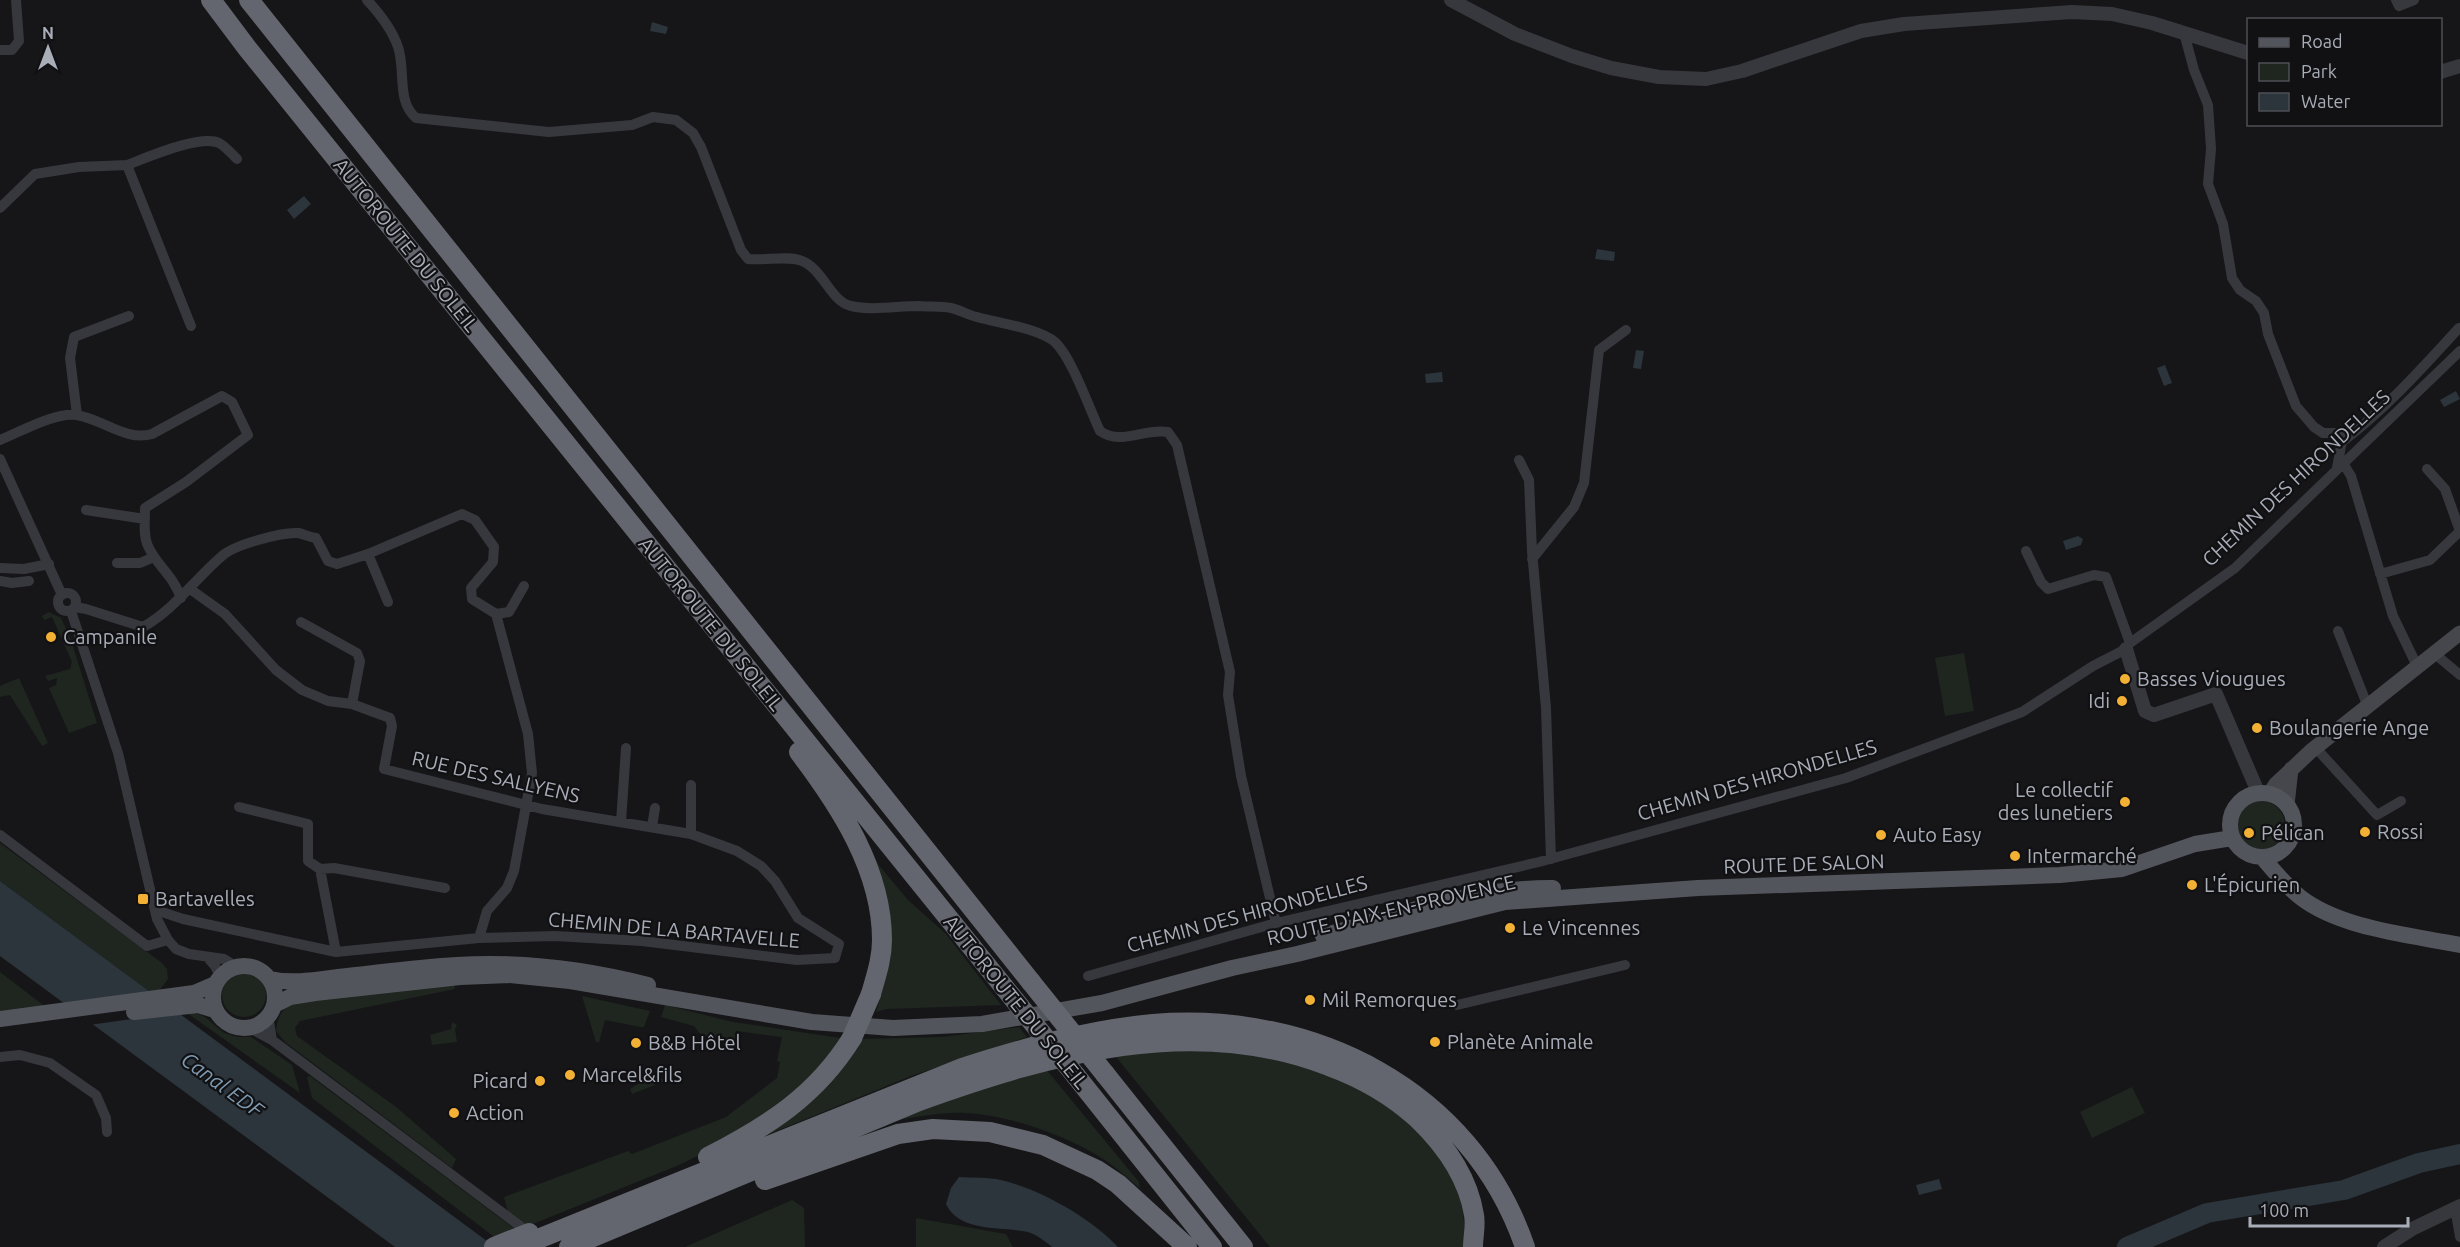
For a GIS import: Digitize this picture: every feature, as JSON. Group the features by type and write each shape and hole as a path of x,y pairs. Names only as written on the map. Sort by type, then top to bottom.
{"highway":[{"name":"AUTOROUTE DU SOLEIL","path":"211,0 254,57 1212,1247"},
{"name":"AUTOROUTE DU SOLEIL","path":"249,0 1243,1247"},
{"path":"646,1189 727,1148 784,1113 837,1062 852,1038 871,994 879,966 882,940 878,904 868,869 853,832 812,770 672,577"},
{"path":"514,1242 962,1068 1025,1048 1101,1030 1154,1024 1205,1024 1254,1028 1311,1040 1391,1077 1437,1112 1484,1166 1516,1219 1526,1247"},
{"path":"569,1247 919,1101 976,1080 1034,1063 1111,1046 1170,1041 1214,1041 1257,1045 1307,1057 1347,1073 1384,1093 1406,1108 1433,1134 1455,1164 1474,1217 1473,1247"},
{"path":"1134,1111 1258,1247"},
{"path":"625,1224 737,1190 898,1134 933,1130 966,1130 1043,1144 1072,1157 1118,1184 1187,1247"}],"main road":[{"path":"2264,793 2279,798 2287,805 2294,825 2293,835 2280,852 2262,857 2244,852 2232,838 2229,820 2239,801 2264,793 2315,747 2460,633"},
{"path":"2287,805 2291,769"},
{"name":"ROUTE DE SALON","path":"2195,844 2229,820"},
{"name":"ROUTE DE SALON","path":"1698,888 2060,876 2122,869 2195,844 2232,838"},
{"path":"2280,852 2283,882"},
{"path":"2262,857 2283,882 2301,898 2332,914 2364,925 2460,945"},
{"name":"ROUTE D'AIX-EN-PROVENCE","path":"1232,968 1296,944 1420,909 1480,895 1523,888 1632,892"},
{"name":"ROUTE D'AIX-EN-PROVENCE","path":"271,1011 290,998 315,993 460,977 510,975 570,981 812,1022 893,1028 982,1024 1102,1003 1232,968 1297,954 1484,906 1522,900 1698,888"},
{"name":"ROUTE D'AIX-EN-PROVENCE","path":"270,979 282,982 309,981 456,965 510,964 562,968 611,976 729,1008"},
{"path":"0,1021 55,1012 196,999 215,1010 229,1024 249,1028 258,1024 271,1011 274,987 270,979 255,967 235,966 196,999 78,1018 0,1021"},
{"path":"215,1010 213,1002 217,980"}],"street":[{"path":"0,50 12,50 19,41 16,0"},
{"path":"367,0 381,15 399,49 405,100 410,113 416,118 549,132 632,125 653,117 676,120 693,133 701,147 741,250 748,259 804,261 816,270 847,306 952,308 1016,326 1053,340 1064,353 1100,431 1116,438 1155,430 1168,432 1177,445 1230,672 1228,695 1241,776 1276,923"},
{"path":"1450,0 1515,34 1572,56 1611,68 1659,77 1706,79 1742,70 1861,31 1904,24 2072,12 2112,14 2247,53"},
{"path":"2397,0 2399,6 2414,0"},
{"path":"2184,33 2194,70 2208,105 2211,149 2208,184 2223,224 2232,278 2240,290 2256,301 2264,313 2268,334 2296,406 2314,427 2324,433 2343,435 2340,466 2350,476 2393,616 2418,668"},
{"path":"2442,71 2460,66"},
{"path":"0,208 35,174 80,167 127,165 168,150 204,141 219,143 237,159"},
{"path":"127,165 191,326"},
{"path":"77,415 70,358 74,337 129,316"},
{"path":"2343,442 2394,398 2459,328"},
{"path":"1532,558 1574,507 1584,483 1599,350 1626,330"},
{"name":"CHEMIN DES HIRONDELLES","path":"1088,976 1276,923 1551,859 1846,778 2022,712 2128,646 2235,568 2460,351"},
{"path":"0,440 64,415 77,415 140,438 152,434 222,396 232,402 248,435 186,482 145,508 147,544 154,557 175,582 181,598"},
{"path":"0,459 62,595 68,593 74,596 76,601 73,609 118,753 157,919 168,940 176,949 189,954 224,959 235,966"},
{"path":"1519,460 1529,480 1532,558 1546,708 1551,859"},
{"path":"2380,574 2430,560 2460,531 2445,489 2427,469"},
{"path":"86,510 145,519"},
{"path":"73,609 86,609 143,627 181,598 224,554 271,537 297,533 316,538 328,561 337,564 368,554 462,514 475,520 494,547 493,562 471,588 472,598 496,614 528,734 532,773 514,871 507,888 487,912 479,938"},
{"path":"2026,551 2041,582 2048,589 2094,575 2106,577 2128,646 2145,711 2154,716 2216,694 2264,793"},
{"path":"368,554 388,602"},
{"path":"117,563 140,563 154,557"},
{"path":"0,568 24,569 49,564"},
{"path":"0,581 12,584 29,581"},
{"path":"496,614 508,612 524,586"},
{"name":"RUE DES SALLYENS","path":"190,589 225,614 276,670 302,690 328,701 352,704 390,718 392,726 384,769 542,809 691,834 737,851 761,866 775,881 798,918 839,944 836,958"},
{"path":"301,621 357,653 360,661 352,704"},
{"path":"2338,631 2368,707"},
{"path":"2435,654 2460,675"},
{"path":"2315,747 2377,815 2401,801"},
{"path":"621,822 627,748"},
{"path":"691,785 691,834"},
{"path":"239,807 308,824 308,861 320,869 334,868 445,888"},
{"path":"652,827 655,808"},
{"path":"0,835 147,946 168,940"},
{"path":"320,869 336,952"},
{"path":"1416,891 1420,909"},
{"name":"CHEMIN DE LA BARTAVELLE","path":"156,910 183,919 336,952 479,938 555,936 642,942 797,960 836,958"},
{"path":"207,957 215,966 217,980"},
{"path":"1457,1005 1625,965"},
{"path":"271,1011 272,1040"},
{"path":"249,1028 272,1040 514,1242"},
{"path":"0,1057 20,1055 50,1063 96,1095 106,1118 107,1132"},
{"path":"2384,1247 2412,1229 2457,1207 2460,1237"}],"green space":[{"path":"49,612 61,618 71,640 97,723 69,733 49,688 56,685 57,678 48,681 45,676 70,669 72,662 52,617 44,620 42,616"},
{"path":"1964,653 1974,711 1945,716 1935,658"},
{"path":"19,678 48,743 42,746 10,695 0,697 0,686"},
{"path":"2261,801 2278,808 2285,825 2278,842 2261,849 2244,842 2237,825 2244,808"},
{"path":"860,829 878,864 908,900 946,934 1001,1005 887,1009 876,1012 884,984"},
{"path":"0,843 162,963 167,969 168,979 155,996 0,881"},
{"path":"0,972 47,1008 0,1012"},
{"path":"244,973 259,980 266,995 259,1010 244,1017 229,1010 222,995 229,980"},
{"path":"454,983 455,989 300,1021 295,1028 297,1036 395,1106 456,1159 452,1168 285,1042 276,1031 282,1012 300,1001"},
{"path":"582,996 650,1011 644,1027 605,1020 599,1042 596,1042"},
{"path":"665,1005 733,1022 847,1039 817,1079 722,1144 679,1165 523,1228 509,1216 504,1197 628,1151 632,1154 726,1117 777,1078 780,1062 777,1061 782,1037 736,1031 734,1043 701,1035 694,1026 661,1017"},
{"path":"193,1012 205,1017 224,1033 238,1037 251,1037 292,1065 300,1093 187,1013"},
{"path":"452,1022 457,1025 455,1029 457,1042 432,1045 430,1035 451,1029"},
{"path":"1019,1027 1027,1037 911,1076 757,1139 834,1076 862,1039 942,1037"},
{"path":"1166,1049 1253,1053 1331,1076 1382,1101 1403,1116 1421,1134 1438,1153 1451,1175 1460,1198 1464,1222 1463,1247 1270,1247 1113,1053"},
{"path":"1045,1068 1139,1182 1140,1188 1110,1164 1086,1149 1053,1134 1017,1122 966,1113 929,1115 893,1121 967,1093"},
{"path":"310,1076 516,1230 497,1239 312,1098 307,1077"},
{"path":"648,1078 660,1078 665,1081 632,1094 630,1089"},
{"path":"2132,1087 2145,1113 2092,1138 2080,1112"},
{"path":"792,1200 804,1208 805,1247 685,1247"},
{"path":"916,1218 1006,1234 1013,1247 916,1247"}],"water":[{"path":"652,22 668,27 666,34 650,31"},
{"path":"304,196 311,204 294,219 287,210"},
{"path":"1597,249 1615,252 1614,261 1595,259"},
{"path":"1636,350 1644,351 1641,369 1633,368"},
{"path":"2165,365 2172,383 2164,386 2157,368"},
{"path":"1442,372 1443,382 1426,383 1425,374"},
{"path":"2456,391 2460,399 2444,407 2440,400"},
{"path":"2078,536 2083,539 2081,545 2066,550 2063,541"},
{"name":"Canal EDF","path":"0,881 495,1247 395,1247 0,956"},
{"path":"959,1177 996,1179 1032,1190 1079,1215 1118,1247 1052,1247 1041,1238 1028,1232 982,1227 961,1220 946,1204 951,1188"},
{"path":"1939,1179 1942,1189 1919,1195 1916,1185"}],"pier":[{"path":"64,1007 182,1012 89,1025"}],"waterway":[{"path":"2127,1247 2207,1213 2344,1190 2419,1163 2460,1154"}],"place":[{"name":"Campanile","path":"51,637"},
{"name":"Basses Viougues","path":"2125,679"},
{"name":"Idi","path":"2122,701"},
{"name":"Boulangerie Ange","path":"2257,728"},
{"name":"Le collectif des lunetiers","path":"2125,802"},
{"name":"Rossi","path":"2365,832"},
{"name":"Pélican","path":"2249,833"},
{"name":"Auto Easy","path":"1881,835"},
{"name":"Intermarché","path":"2015,856"},
{"name":"L'Épicurien","path":"2192,885"},
{"name":"Bartavelles","path":"143,899"},
{"name":"Le Vincennes","path":"1510,928"},
{"name":"Mil Remorques","path":"1310,1000"},
{"name":"Planète Animale","path":"1435,1042"},
{"name":"B&B Hôtel","path":"636,1043"},
{"name":"Marcel&fils","path":"570,1075"},
{"name":"Picard","path":"540,1081"},
{"name":"Action","path":"454,1113"}]}
